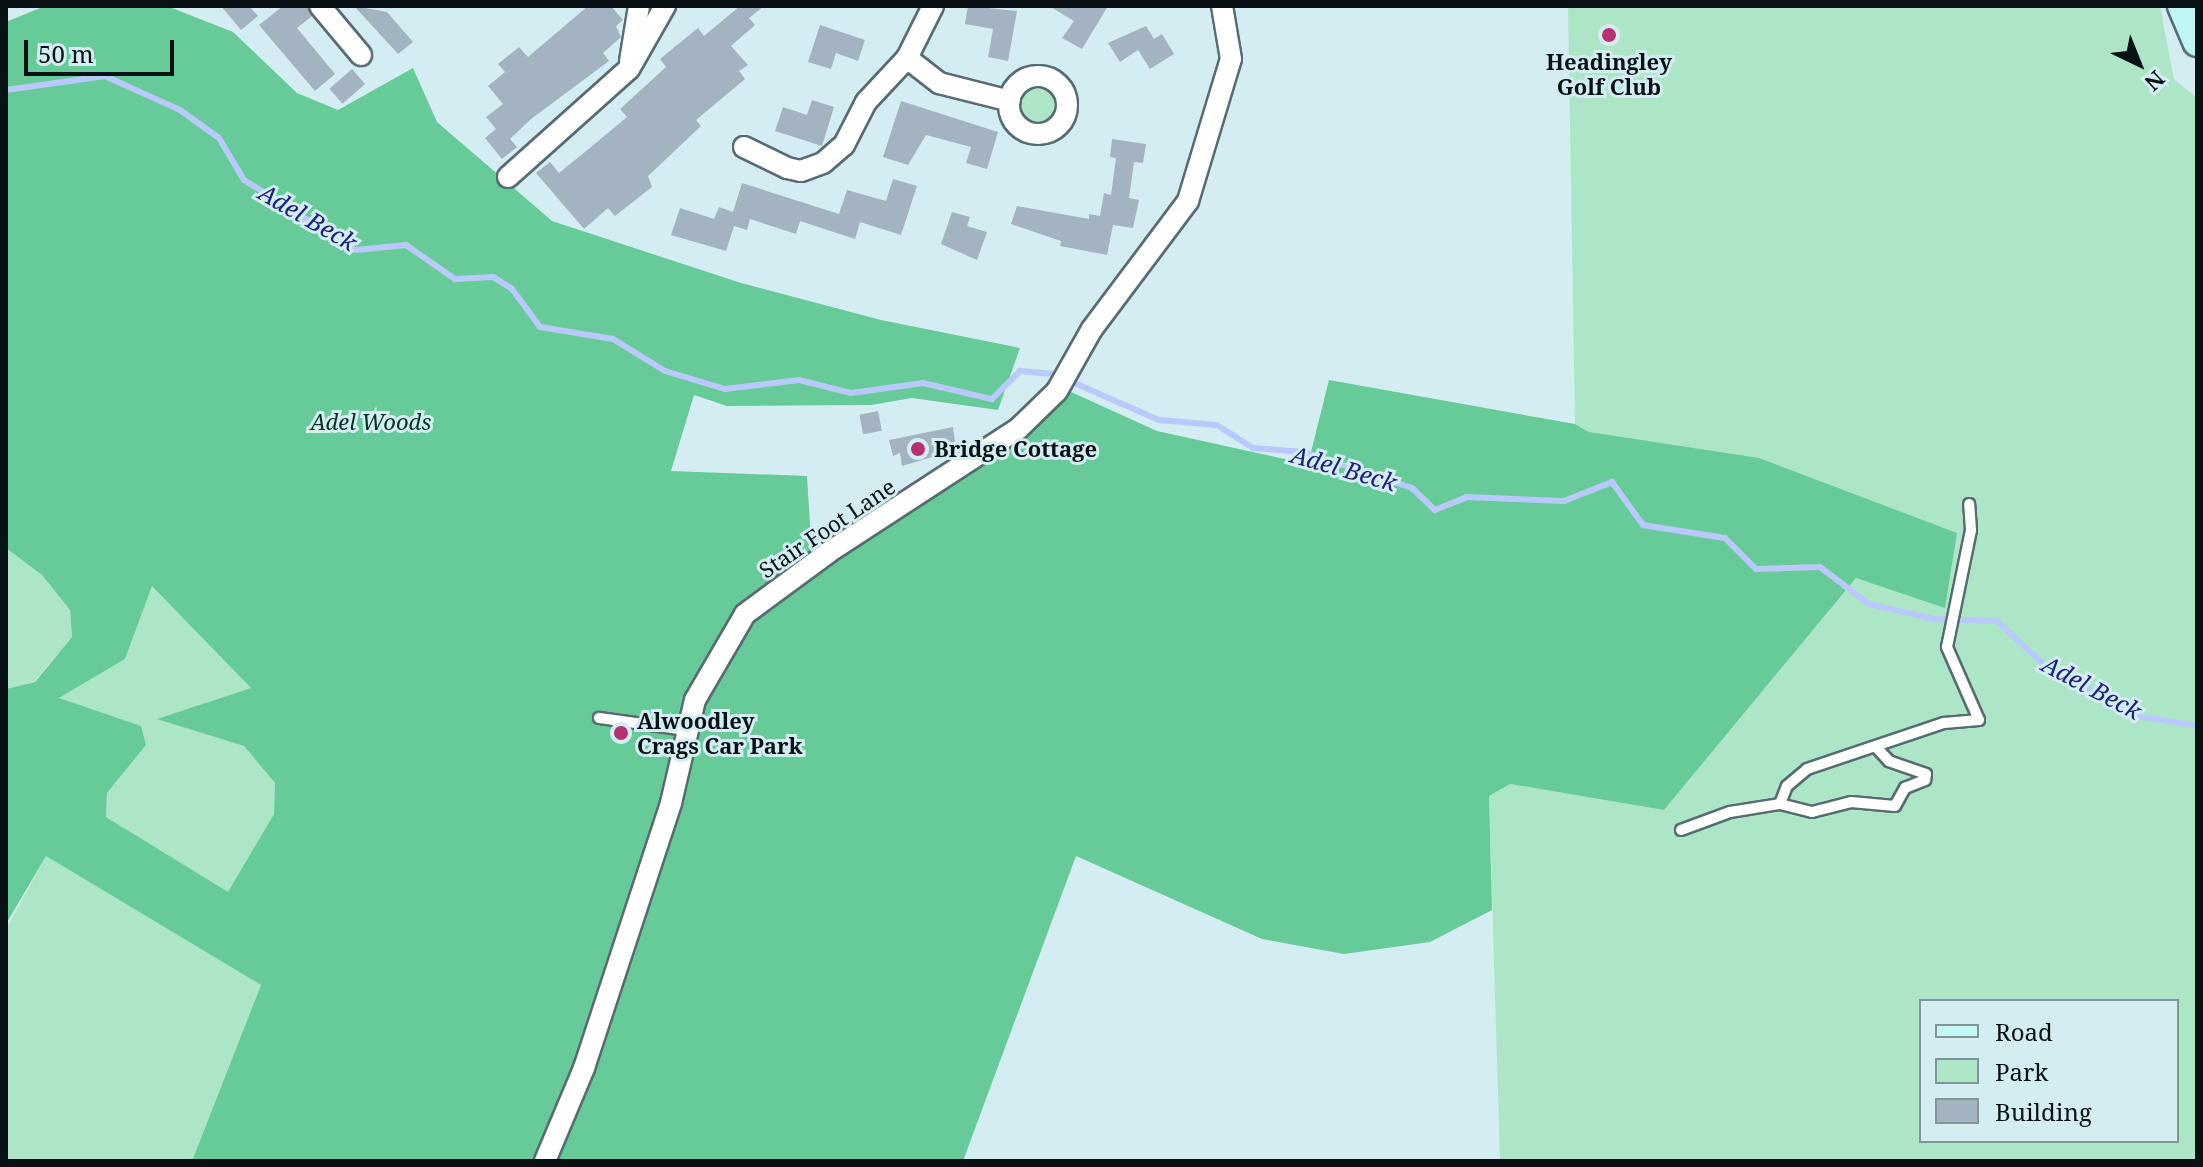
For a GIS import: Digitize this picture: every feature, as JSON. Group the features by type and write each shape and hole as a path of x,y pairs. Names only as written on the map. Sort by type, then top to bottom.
{"street":[{"path":"320,6 361,55"},
{"path":"629,69 639,6"},
{"path":"508,177 629,69 665,6"},
{"path":"744,147 787,168 801,171 823,163 844,145 866,102 907,58 933,6"},
{"name":"Stair Foot Lane","path":"545,1161 584,1068 671,803 695,700 745,614 829,552 1018,429 1057,391 1072,362 1188,201 1231,59 1222,6"},
{"path":"2182,6 2197,42"},
{"path":"907,58 939,83 1010,101"}],"lane":[{"path":"1780,804 1797,774 1944,723 1979,720 1947,647 1971,530 1969,504"},
{"path":"599,718 687,730"},
{"path":"1681,830 1730,812 1780,804 1812,812 1851,802 1895,806 1905,788 1925,780 1926,774 1889,761 1876,747"}],"green space":[{"name":"Adel Woods","path":"45,6 167,6 233,32 297,93 338,110 413,68 437,122 552,221 741,283 881,320 1020,348 998,410 912,398 871,405 727,406 694,395 671,471 807,476 813,572 1011,445 1069,391 1157,431 1308,464 1329,380 1575,424 1589,432 1759,458 1957,533 1945,608 1856,578 1664,810 1510,784 1489,796 1492,910 1430,942 1344,954 1262,939 1076,856 963,1161 192,1161 261,985 46,856 6,924 6,689 35,682 72,637 70,610 42,575 6,548 6,22","holes":["152,586 251,688 157,719 244,746 275,783 274,814 228,892 106,817 107,793 146,745 141,726 59,698 125,659"]},
{"name":"Headingley Golf Club","path":"1568,6 2160,6 2174,79 2197,98 2197,1161 1500,1161 1489,796 1510,784 1664,810 1856,578 1575,424"},
{"path":"1038,87 1051,92 1056,105 1051,118 1038,123 1025,118 1020,105 1025,92"},
{"path":"6,548 42,575 70,610 72,637 34,682 6,689"},
{"path":"152,585 251,688 159,719 244,746 275,783 274,814 228,893 106,817 107,793 146,745 59,698 125,659"},
{"path":"46,856 261,985 192,1161 6,1161 6,929"}],"building":[{"path":"221,6 249,6 258,16 241,30"},
{"path":"283,6 307,6 312,16 297,28 335,74 315,91 259,25"},
{"path":"354,6 387,12 413,42 398,54"},
{"path":"588,6 611,6 623,20 616,26 621,37 603,53 609,61 531,119 510,139 517,147 502,159 485,138 496,129 486,117 503,104 488,86 505,72 498,64 519,47 528,57"},
{"path":"740,6 764,6 749,18 755,25 731,46 748,65 739,71 745,79 696,120 701,126 648,176 652,187 615,216 608,208 584,229 536,173 550,162 559,173 591,147 627,117 620,109 666,67 660,59 698,28 704,36"},
{"path":"968,6 1017,11 1008,61 988,57 993,29 965,24"},
{"path":"1049,6 1108,6 1082,49 1062,38 1074,21"},
{"path":"820,25 865,40 858,61 836,53 831,69 808,62"},
{"path":"1146,26 1154,39 1162,34 1174,54 1150,69 1138,50 1120,62 1108,43"},
{"path":"352,69 365,84 342,104 329,89"},
{"path":"812,100 834,107 822,146 775,131 783,107 807,115"},
{"path":"901,101 998,132 987,169 966,163 971,147 926,135 908,165 883,157"},
{"path":"1112,139 1146,144 1143,163 1134,162 1129,198 1139,200 1133,228 1113,225 1107,255 1060,246 1061,241 1011,224 1017,206 1089,219 1089,214 1100,216 1104,193 1111,195 1116,158 1110,157"},
{"path":"893,179 917,186 901,235 860,222 855,239 800,221 796,234 750,219 747,230 734,226 726,251 671,235 680,208 714,219 719,207 733,212 742,183 839,214 847,190 886,201"},
{"path":"952,212 970,217 967,226 987,232 977,260 941,244"},
{"path":"878,411 882,431 863,434 859,415"},
{"name":"Bridge Cottage","path":"953,427 955,442 944,445 946,453 902,466 900,453 893,456 889,440"}],"waterway":[{"name":"Adel Beck","path":"6,90 105,76 180,110 219,138 244,180 356,250 406,245 455,279 493,277 512,289 540,327 613,339 665,371 725,389 799,380 851,393 923,383 992,399 1020,371 1054,374 1159,420 1217,425 1253,448 1304,452 1412,488 1435,510 1467,497 1564,501 1612,482 1643,525 1725,538 1756,569 1820,567 1869,604 1934,619 1997,621 2041,662 2136,716 2197,726"}],"place":[{"name":"Headingley Golf Club","path":"1609,35"},
{"name":"Bridge Cottage","path":"918,449"},
{"name":"Alwoodley Crags Car Park","path":"621,733"}]}
